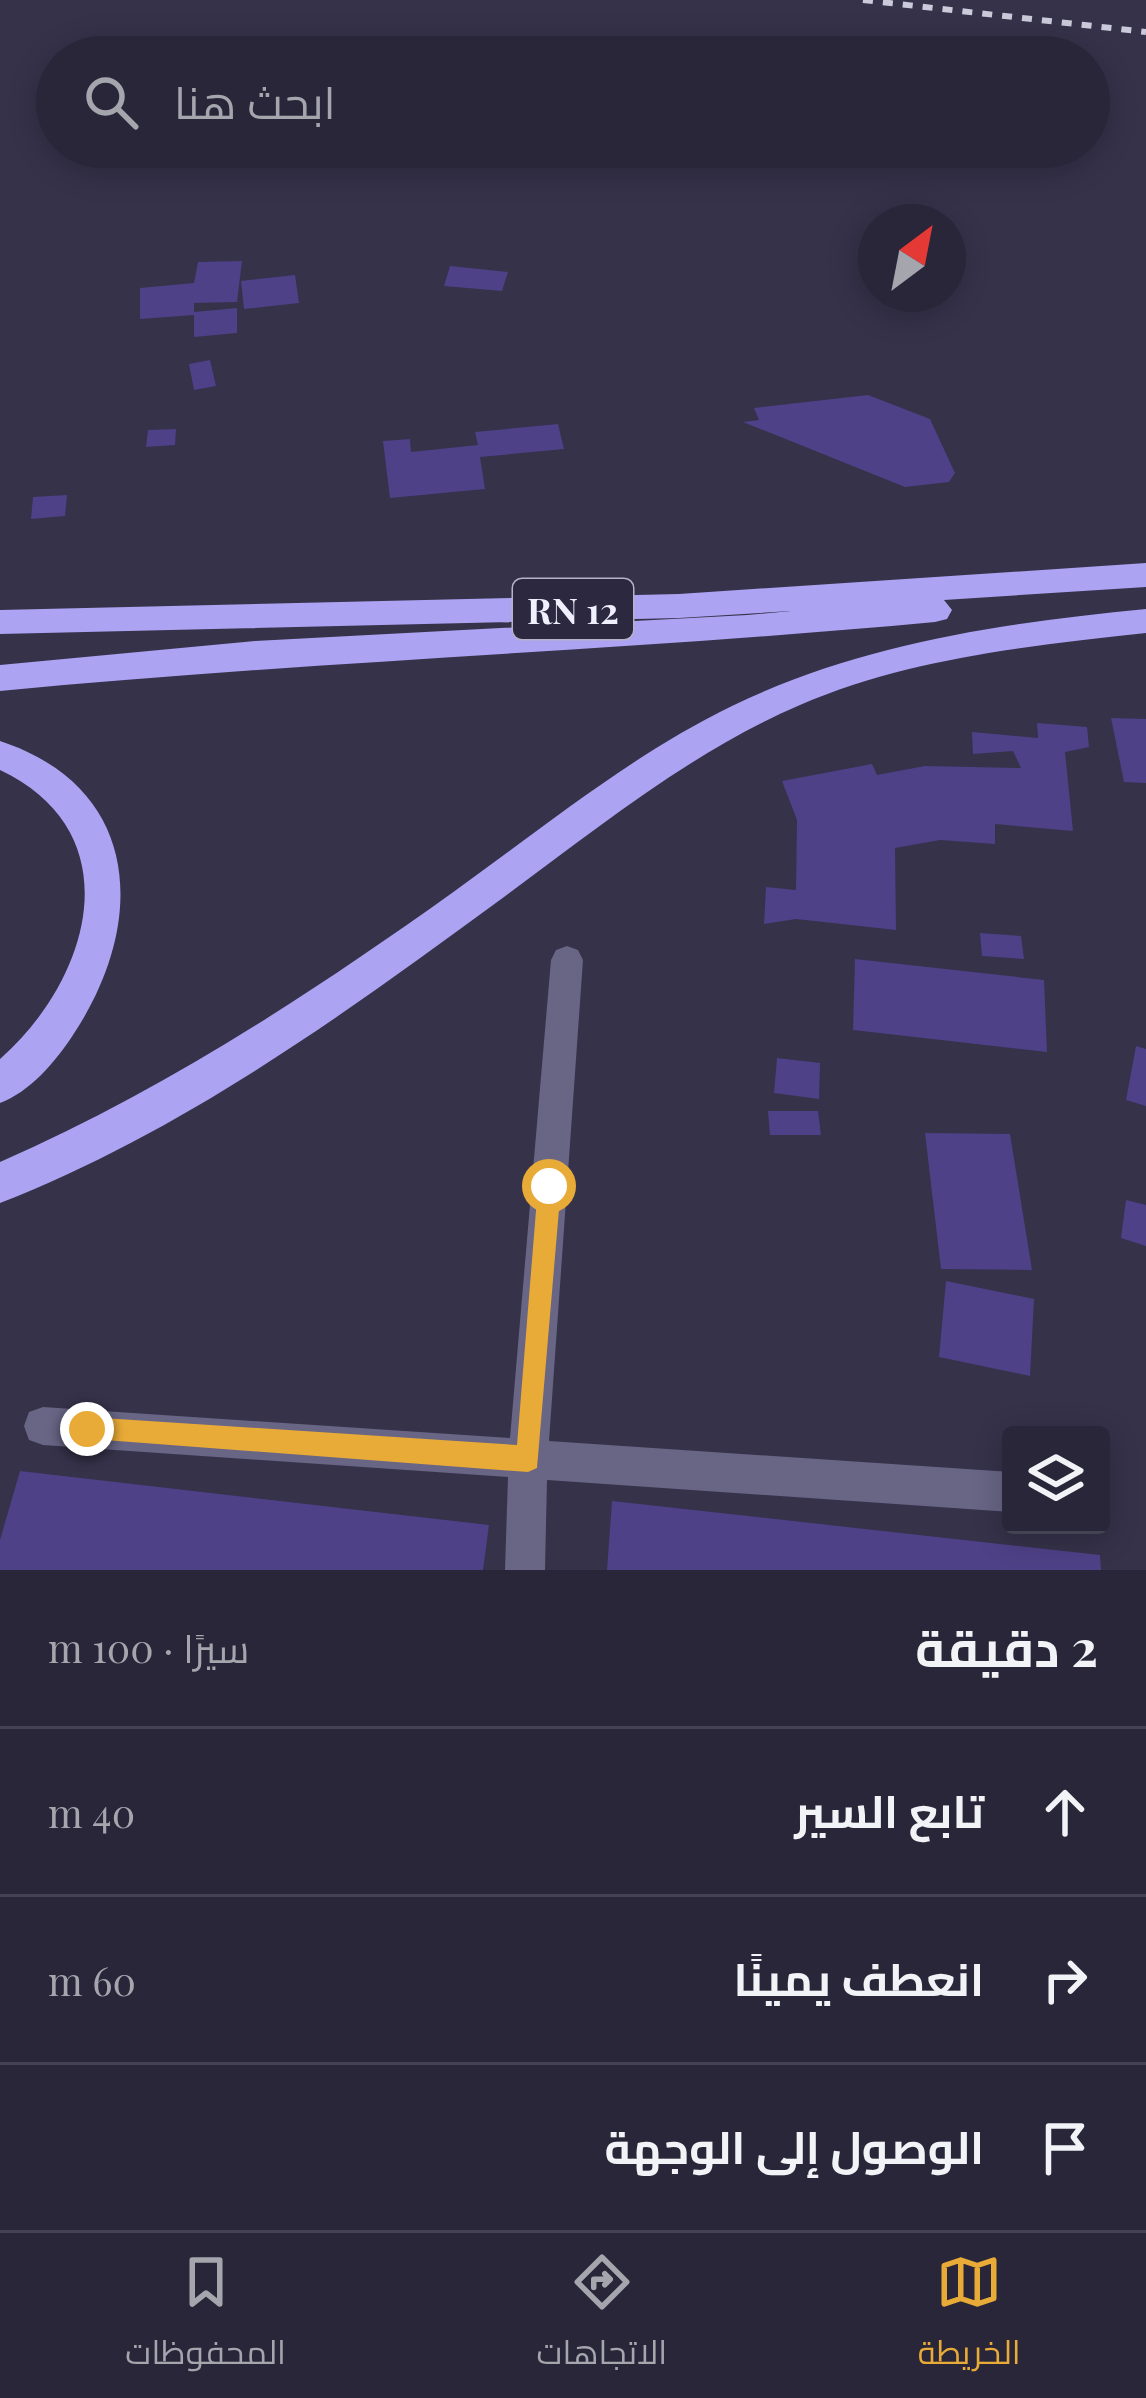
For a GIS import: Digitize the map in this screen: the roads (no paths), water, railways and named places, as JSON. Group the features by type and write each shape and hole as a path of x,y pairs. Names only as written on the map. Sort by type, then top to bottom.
{"highway":[{"name":"RN 12","path":"0,622 679,606 1146,574"},
{"path":"0,678 276,653 870,619 965,603 1024,583"},
{"path":"2,1183 194,1088 364,978 670,757 744,716 817,684 993,636 1146,621"},
{"path":"0,755 48,780 76,805 107,878 107,912 98,949 63,1019 27,1064 0,1085"}],"street":[{"path":"525,1570 528,1459 567,960"},
{"path":"43,1426 1002,1491"}],"railway":[{"path":"863,0 1146,32"}]}
